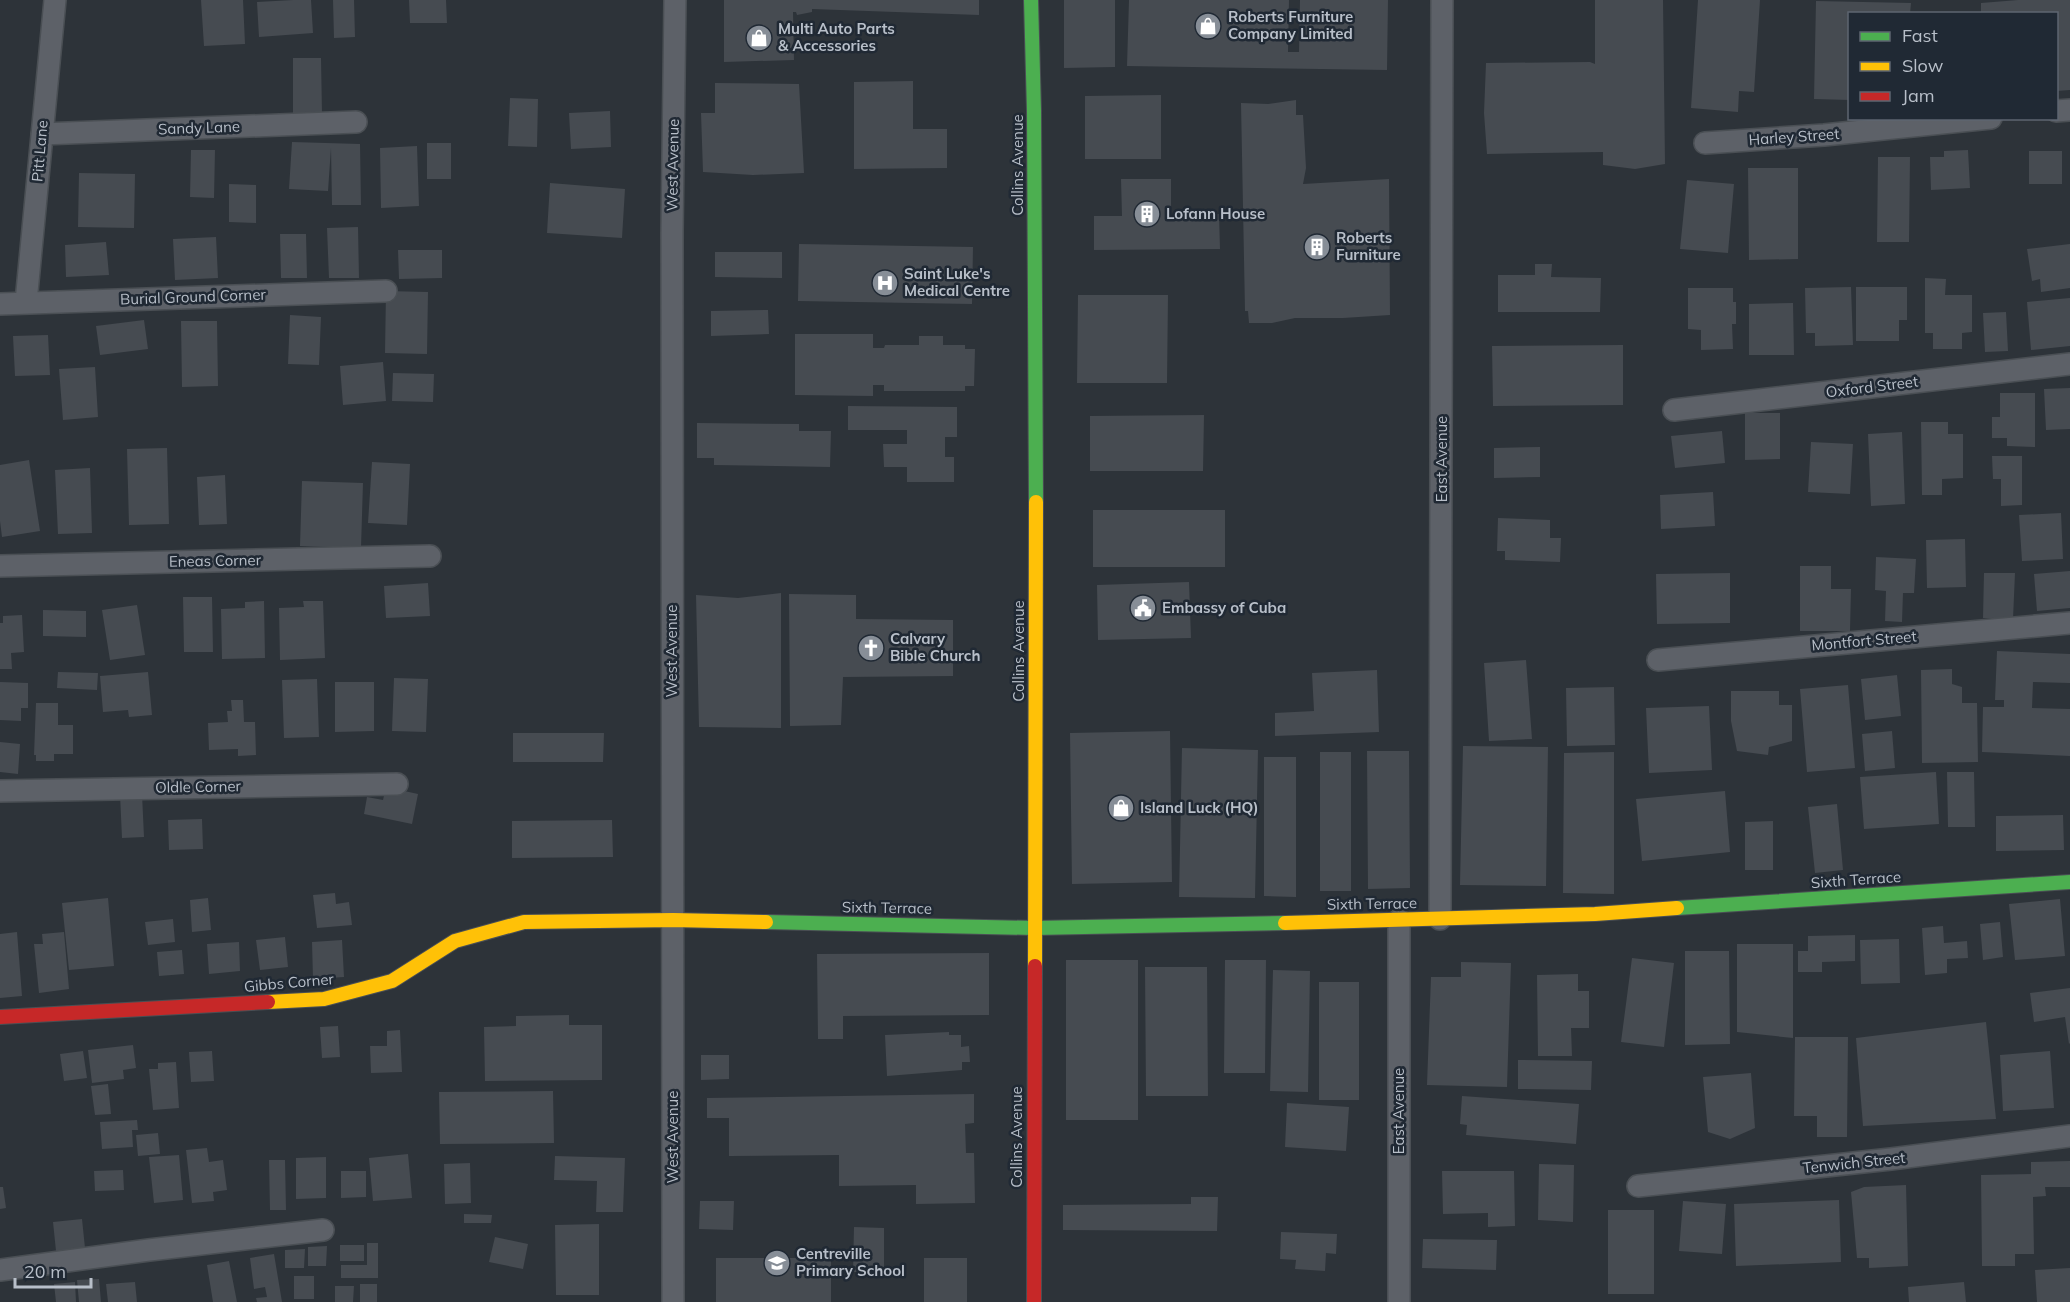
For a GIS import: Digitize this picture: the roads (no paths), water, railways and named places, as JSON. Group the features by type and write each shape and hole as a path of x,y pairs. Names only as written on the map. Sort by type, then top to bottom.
{"street":[{"name":"Pitt Lane","path":"26,302 55,0"},
{"name":"West Avenue","path":"673,1302 672,233 675,0"},
{"name":"Collins Avenue","path":"1031,0 1034,111 1036,531 1034,1302"},
{"name":"East Avenue","path":"1440,919 1442,0"},
{"name":"Harley Street","path":"1705,143 1824,135 1971,120"},
{"name":"Sandy Lane","path":"42,134 356,122"},
{"name":"Burial Ground Corner","path":"0,304 386,291"},
{"name":"Oxford Street","path":"1674,410 2070,364"},
{"name":"Eneas Corner","path":"0,566 430,556"},
{"name":"Montfort Street","path":"1658,660 2070,622"},
{"name":"Oldle Corner","path":"0,791 397,784"},
{"name":"Sixth Terrace","path":"673,920 1034,928 1440,919 1596,914 2070,882"},
{"name":"Gibbs Corner","path":"0,1017 324,999 392,981 455,941 524,922 673,920"},
{"name":"East Avenue","path":"1398,920 1399,1302"},
{"name":"Tenwich Street","path":"1638,1186 1891,1159 2070,1136"},
{"path":"0,1270 323,1230"}],"place":[{"name":"Roberts Furniture Company Limited","path":"1208,26"},
{"name":"Multi Auto Parts & Accessories","path":"759,38"},
{"name":"Lofann House","path":"1147,214"},
{"name":"Roberts Furniture","path":"1317,247"},
{"name":"Saint Luke's Medical Centre","path":"885,283"},
{"name":"Embassy of Cuba","path":"1143,608"},
{"name":"Calvary Bible Church","path":"871,648"},
{"name":"Island Luck (HQ)","path":"1121,808"},
{"name":"Centreville Primary School","path":"777,1263"}]}
